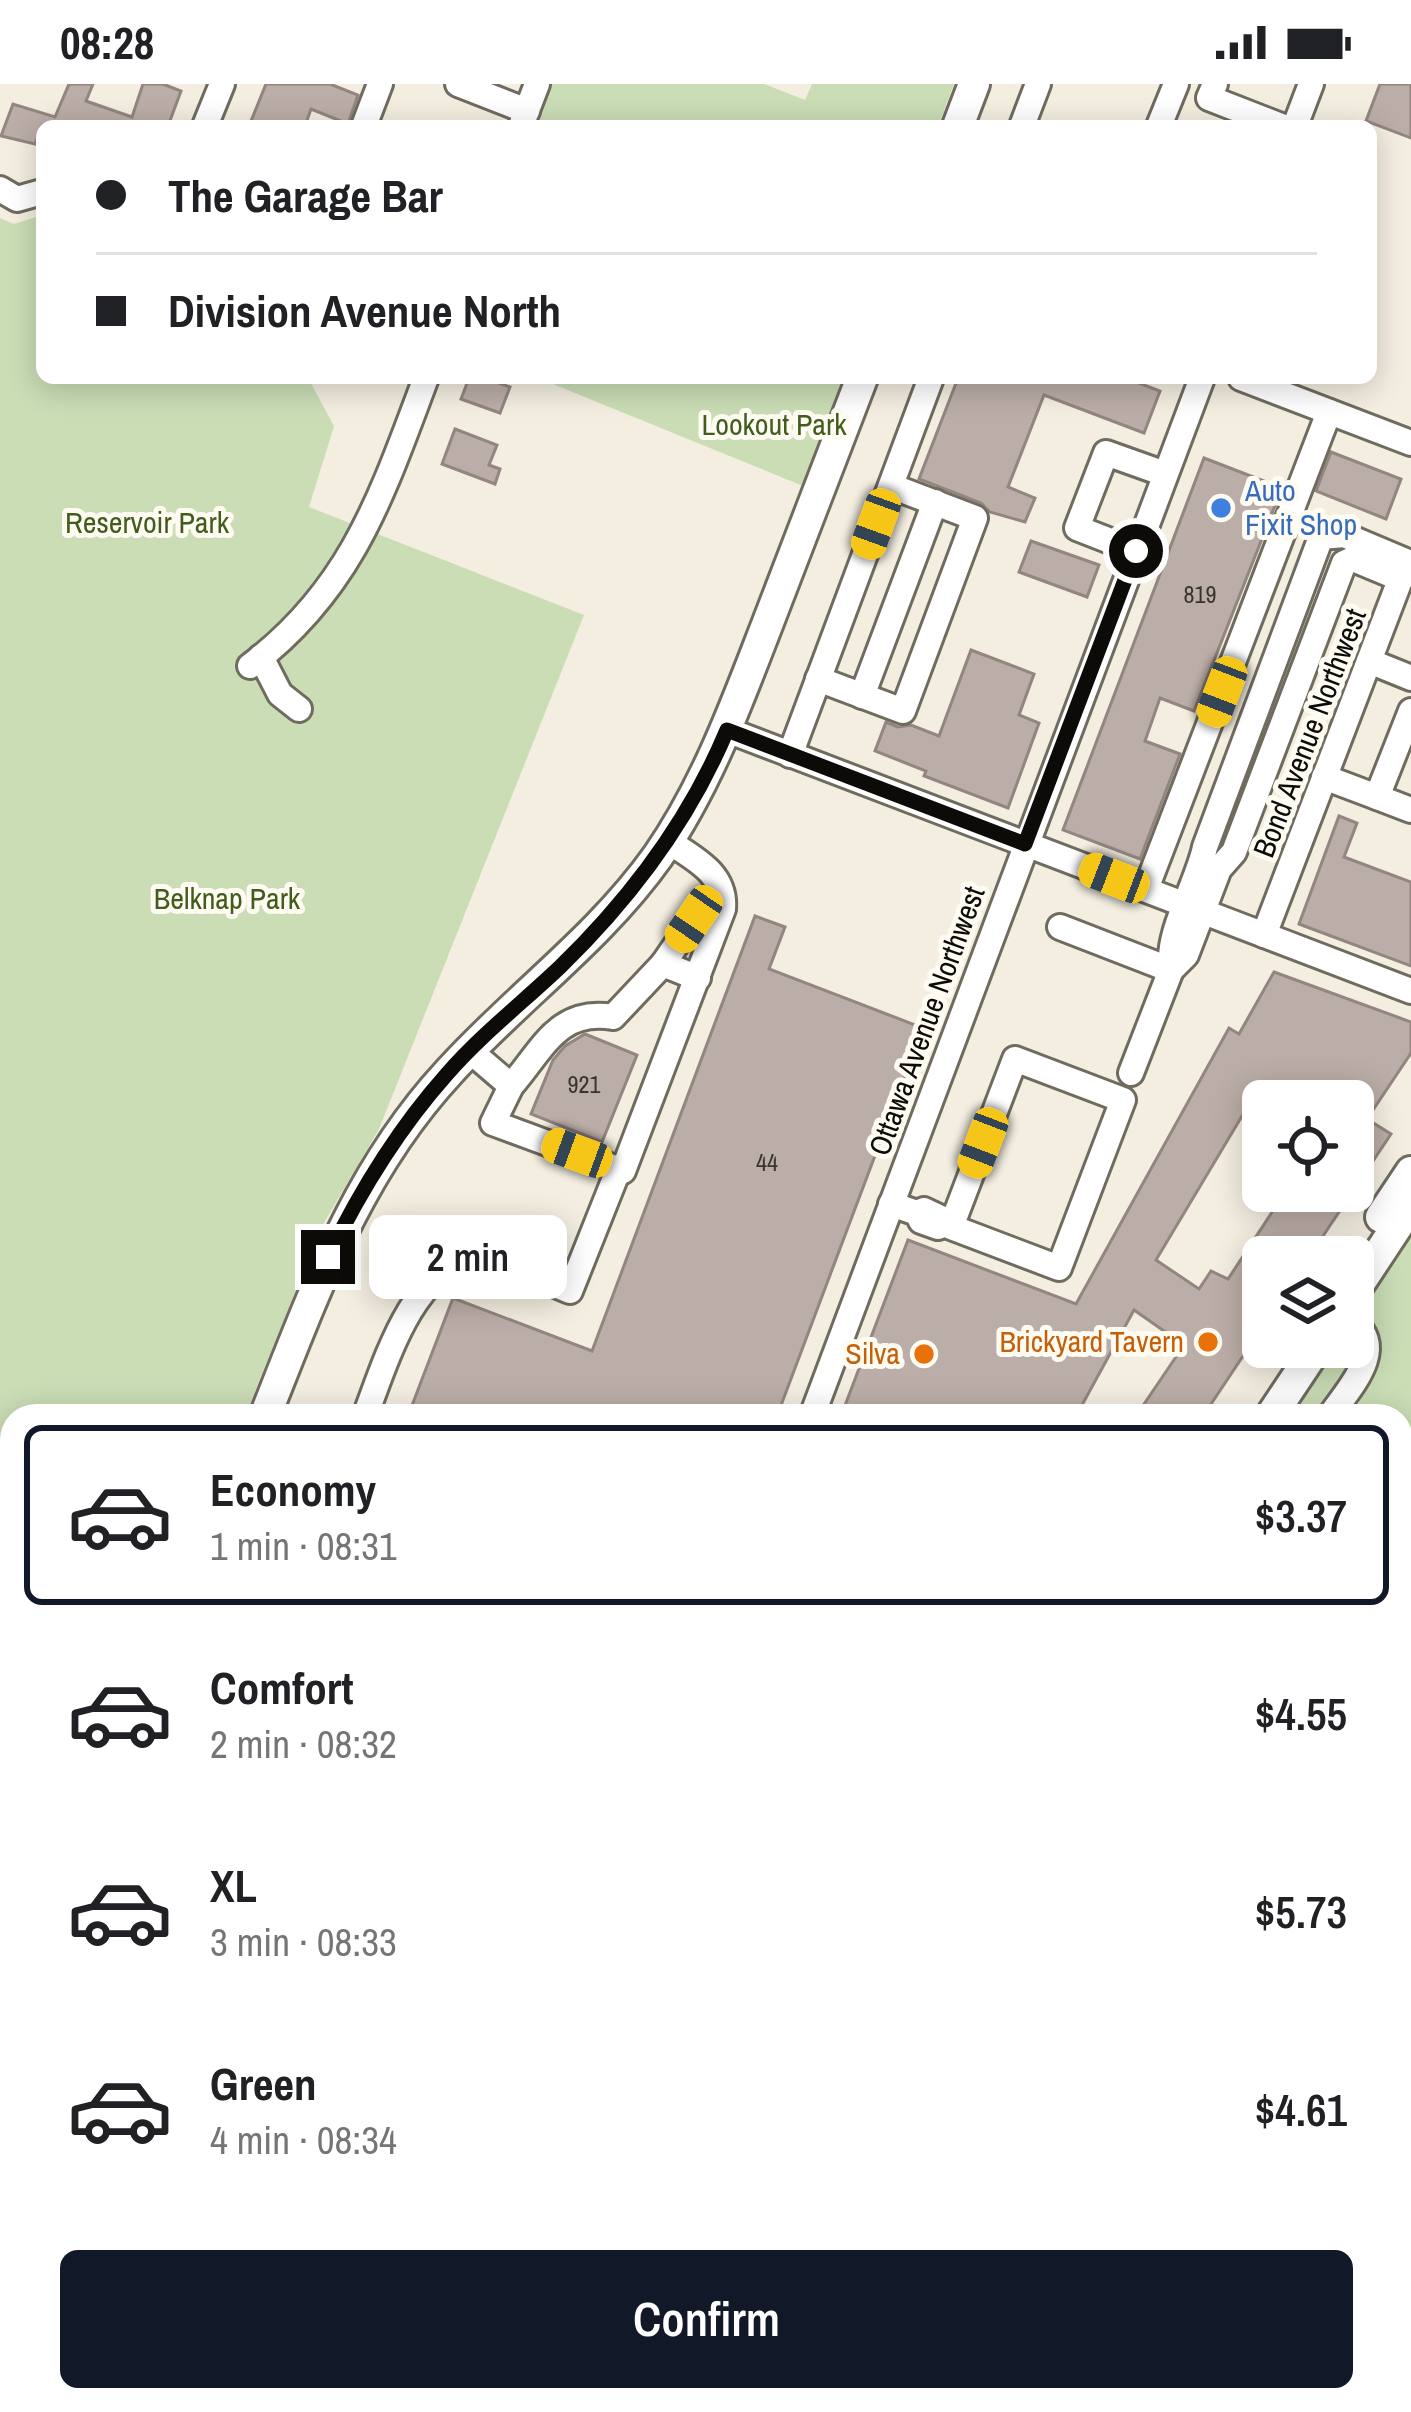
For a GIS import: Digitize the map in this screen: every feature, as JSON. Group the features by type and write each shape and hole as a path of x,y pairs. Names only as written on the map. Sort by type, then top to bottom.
{"main road":[{"path":"960,120 974,84"},
{"path":"271,1404 328,1257 358,1196 412,1117 469,1050 593,934 668,841 727,730 860,384"},
{"path":"1374,1256 1402,1207 1411,1172"},
{"path":"1374,1237 1402,1207"},
{"path":"1258,1404 1281,1368"},
{"path":"1278,1404 1303,1368"}],"street":[{"path":"207,120 222,84"},
{"path":"366,120 380,84"},
{"path":"458,84 524,118 537,84"},
{"path":"1024,120 1038,84"},
{"path":"1161,120 1176,84"},
{"path":"1215,84 1209,98 1266,120"},
{"path":"1297,120 1311,84"},
{"path":"298,709 255,661 324,596 350,559 384,488 424,384"},
{"path":"790,755 929,384"},
{"name":"Ottawa Avenue Northwest","path":"816,1404 1200,384"},
{"path":"1257,384 1411,443"},
{"path":"1146,890 1329,412"},
{"path":"1136,551 1077,528 1106,453 1165,474"},
{"path":"818,680 903,711 975,518 891,486"},
{"path":"862,696 935,502"},
{"path":"1131,1073 1172,968 1170,950 1195,909 1205,847 1321,537 1344,535 1406,564"},
{"name":"Bond Avenue Northwest","path":"1264,934 1406,564"},
{"path":"1369,662 1411,678"},
{"path":"1377,797 1411,711"},
{"path":"727,730 1411,991"},
{"path":"1324,777 1410,808"},
{"path":"668,841 712,872 724,896 720,922 623,1171 494,1123 511,1086 560,1025 593,1014 613,1017 663,964 694,919"},
{"path":"1060,927 1172,968"},
{"path":"663,964 698,978"},
{"path":"469,1050 511,1086"},
{"path":"891,1204 917,1213 921,1221 948,1225 1059,1268 1123,1100 1015,1059 948,1225"},
{"path":"370,1404 405,1316 454,1267 472,1261 500,1264 570,1291 619,1168"},
{"path":"1337,1404 1359,1368"}],"green space":[{"path":"552,84 764,84 805,100 812,84 954,84 940,120 538,120"},
{"name":"Belknap Park","path":"36,217 36,384 311,384 334,426 309,507 584,615 379,1129 322,1226 250,1404 0,1404 0,218 14,224"},
{"name":"Lookout Park","path":"553,384 841,384 803,486"},
{"path":"1411,1237 1411,1404 1299,1404 1322,1368 1374,1368 1374,1293"}],"building":[{"path":"69,84 93,84 86,101 132,117 143,84 163,84 181,91 170,120 36,120 35,144 1,136 13,104 55,117"},
{"path":"266,84 330,84 358,95 349,120 311,109 307,120 251,120"},
{"path":"1380,84 1411,84 1411,138 1377,125 1377,120 1366,120"},
{"path":"467,384 510,387 500,413 461,399"},
{"path":"956,384 1142,384 1160,391 1144,433 1044,395 1008,487 1035,498 1025,522 990,512 981,503 919,479"},
{"path":"455,429 497,445 489,465 500,469 495,484 442,464"},
{"path":"1331,452 1401,479 1386,519 1316,491"},
{"path":"1204,458 1282,488 1194,711 1160,698 1145,741 1180,754 1140,859 1063,830"},
{"path":"1031,541 1099,565 1087,597 1019,572"},
{"path":"971,650 1034,674 1019,715 1039,723 1008,808 924,776 926,771 875,751 886,722 939,736"},
{"path":"1339,816 1357,823 1344,857 1411,882 1411,966 1299,924"},
{"path":"755,916 785,927 769,969 923,1028 782,1404 413,1404 453,1298 592,1351"},
{"path":"1274,972 1411,1022 1411,1053 1374,1108 1374,1080 1242,1080 1242,1116 1156,1260 1199,1289 1211,1271 1228,1279 1242,1258 1242,1358 1211,1404 1144,1404 1184,1345 1134,1310 1083,1404 846,1404 908,1240 1076,1304 1229,1028 1239,1034"},
{"path":"585,1034 637,1055 602,1142 531,1114 553,1060"},
{"path":"1374,1123 1391,1134 1374,1160"},
{"path":"1272,1212 1339,1212 1323,1236 1256,1236"}],"place":[{"name":"Auto Fixit Shop","path":"1221,508"},
{"name":"Brickyard Tavern","path":"1208,1342"},
{"name":"Silva","path":"924,1354"}],"route":[{"path":"328,1257 390,1146 446,1074 582,945 656,858 697,792 727,730 1025,844 1136,551"}],"park label":[{"name":"Reservoir Park","path":"147,523"}]}
